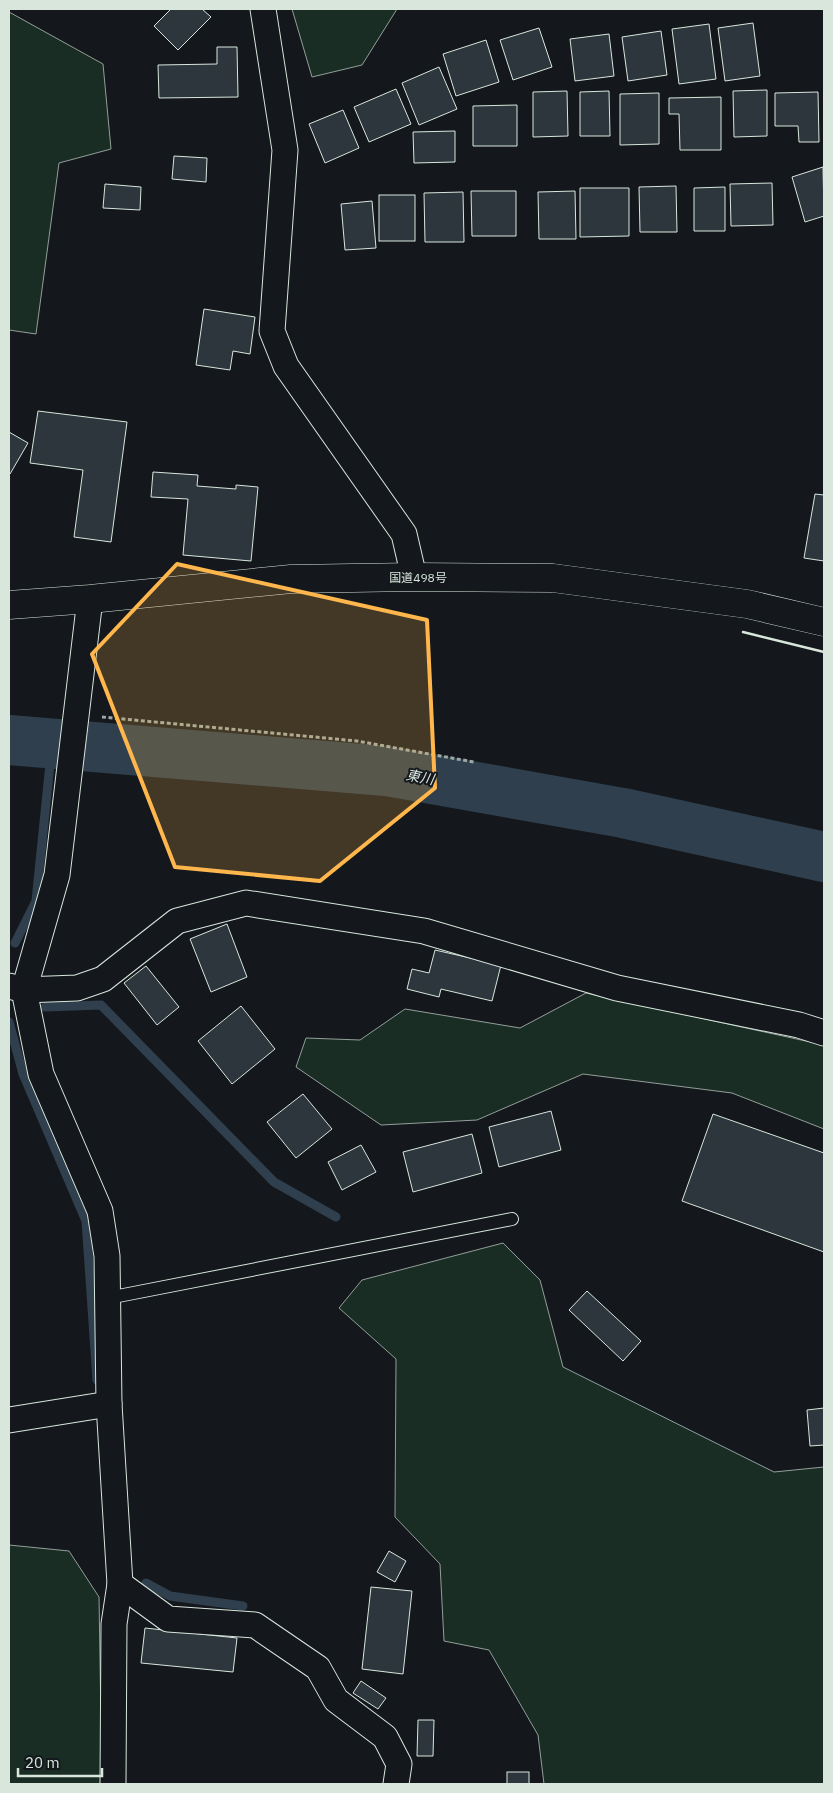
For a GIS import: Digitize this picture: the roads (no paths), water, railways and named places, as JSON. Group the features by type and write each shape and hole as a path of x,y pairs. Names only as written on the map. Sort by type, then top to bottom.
{"highway":[{"name":"国道498号","path":"9,605 90,600 291,579 414,577 553,578 747,604 824,622"}],"street":[{"path":"263,9 285,150 272,331 286,366 404,534 414,577"},
{"path":"90,600 57,875 16,988 41,1074 100,1211 107,1256 109,1404 120,1584 114,1624 113,1784"},
{"path":"16,988 77,988 103,979 177,921 246,903 424,931 617,988 799,1025 824,1033"},
{"path":"9,1420 109,1404"},
{"path":"120,1584 168,1619 255,1625 318,1668 336,1700 385,1737 399,1764 396,1784"}],"lane":[{"path":"108,1298 512,1219"}],"waterway":[{"name":"東川","path":"9,740 386,771 623,813 824,857"},
{"path":"15,943 36,901 52,744"},
{"path":"45,1007 101,1005 274,1182 336,1217"},
{"path":"9,1022 23,1074 86,1221 97,1380"},
{"path":"146,1583 170,1596 243,1606"}]}
